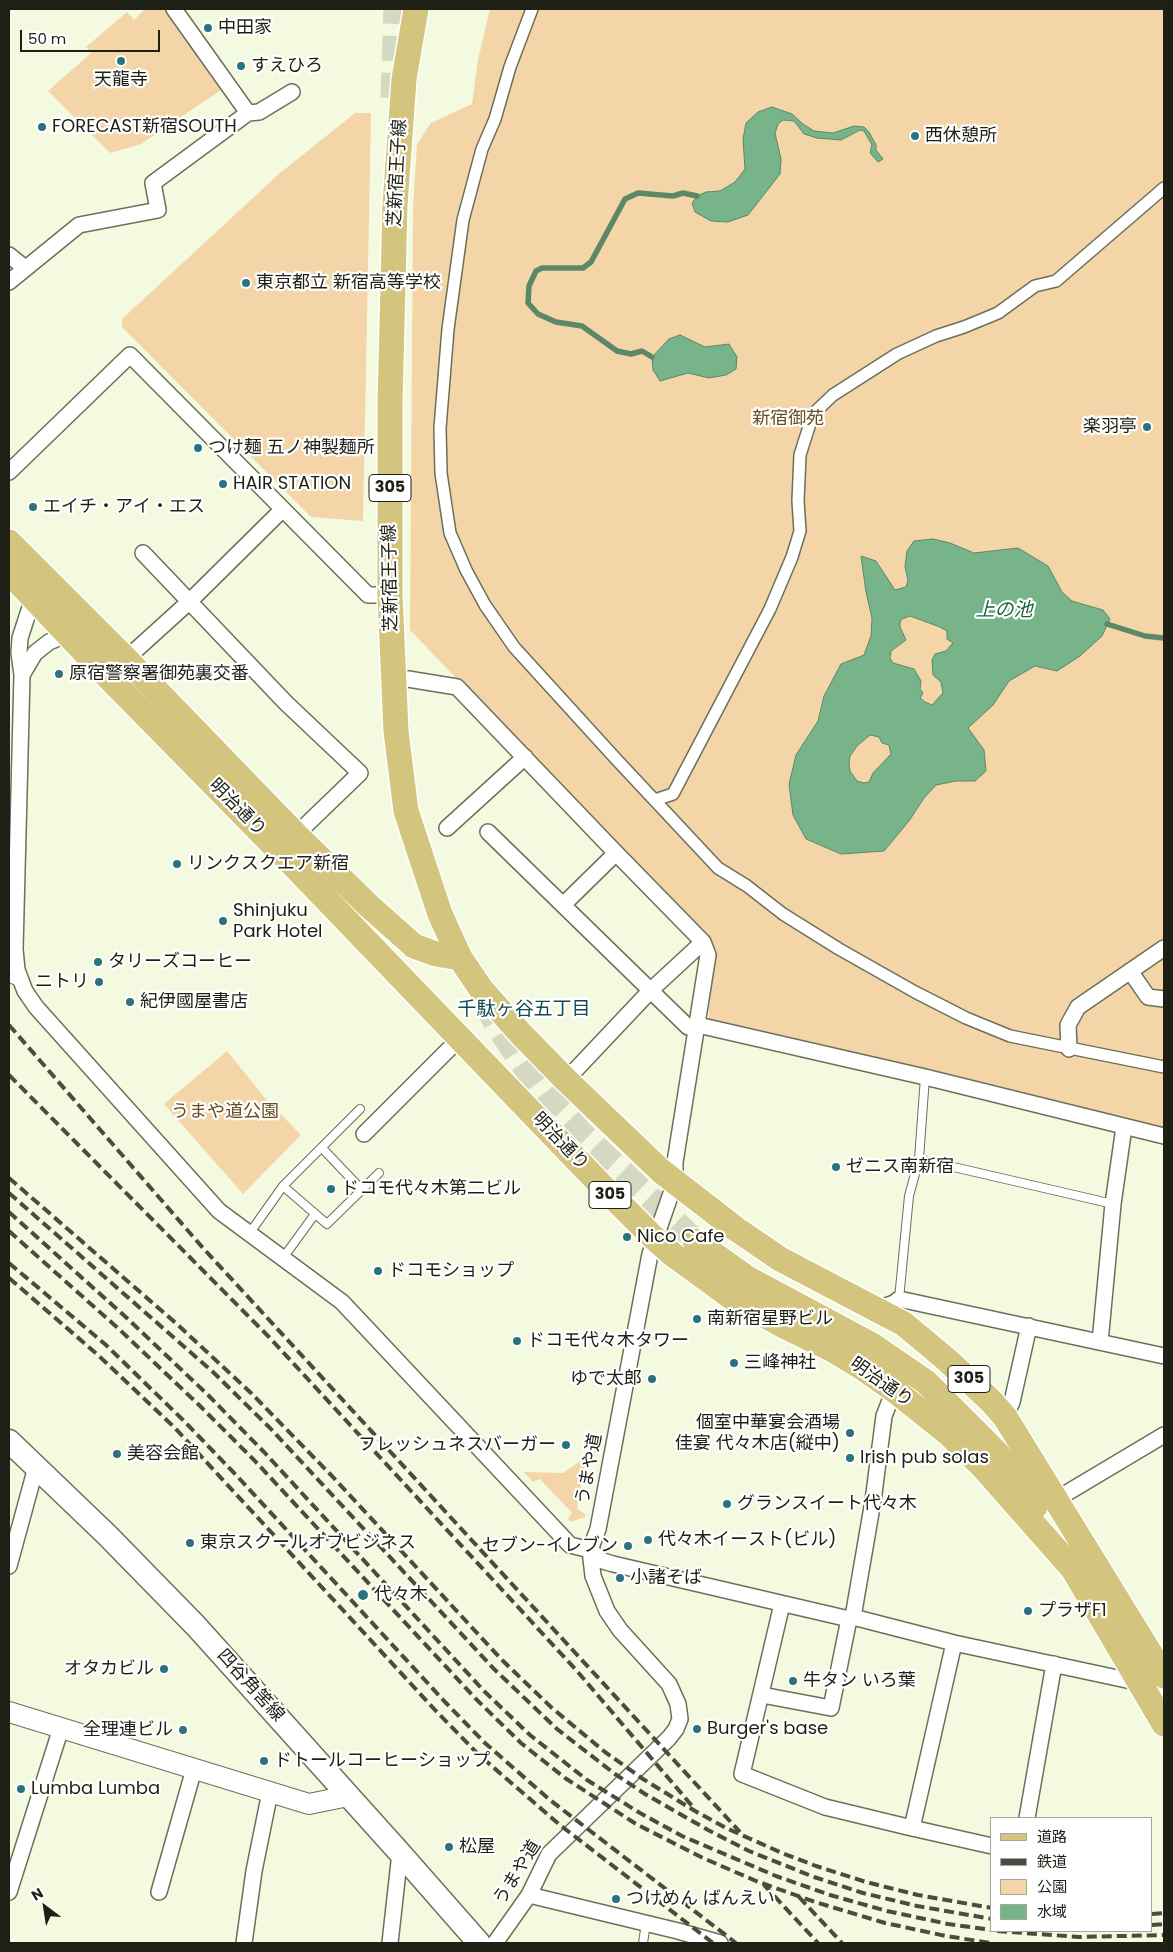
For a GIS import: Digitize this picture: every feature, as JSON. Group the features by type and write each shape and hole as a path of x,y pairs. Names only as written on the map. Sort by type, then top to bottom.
{"main road":[{"name":"芝新宿王子線","path":"416,9 404,79 395,205 390,403 390,595 393,679 396,731 406,810 440,914 460,958"},
{"name":"明治通り","path":"9,542 368,906 414,946 436,954 460,958"},
{"name":"明治通り","path":"9,572 110,679 654,1238 672,1254 731,1297 833,1350 894,1390 949,1434 983,1467 1073,1569 1164,1724"},
{"name":"305","path":"460,958 488,996 520,1033 661,1171 736,1229 780,1259 888,1304 904,1324 947,1360 991,1401 1004,1417 1164,1676"},
{"name":"305","path":"695,1241 748,1278 872,1345 926,1382 997,1453 1022,1486 1073,1569"},
{"name":"四谷角筈線","path":"9,1440 106,1534 196,1626 479,1943"}],"street":[{"path":"174,9 248,113"},
{"path":"532,9 510,67 495,119 482,149 463,220 448,329 440,428 440,472 450,533 466,570 485,605 514,647 718,868 747,886 783,914 839,949 966,1018 1010,1036 1164,1067"},
{"path":"9,282 79,225 158,210 153,183 248,113 259,112 292,92"},
{"path":"655,800 673,794 770,610 792,557 800,531 798,501 800,455 812,414 833,395 897,354 936,336 998,313 1035,286 1056,281 1164,188"},
{"path":"9,255 25,268"},
{"path":"9,472 130,355 368,595 390,595"},
{"path":"126,659 190,602 282,510"},
{"path":"143,553 286,703 360,773 297,836"},
{"path":"33,598 20,638 19,653 22,675 12,877 12,930 16,960 15,981 36,1007 225,1216 342,1302 570,1545 590,1550 603,1561 613,1564 782,1604 851,1618 954,1644 1164,1688"},
{"path":"22,675 35,653 49,642 68,634"},
{"path":"393,679 408,679 456,687 704,942 651,990 566,1080"},
{"path":"448,828 525,756"},
{"path":"488,832 688,1027 698,1025 1164,1136"},
{"path":"563,905 616,853"},
{"name":"うまや道","path":"495,1943 528,1895 549,1854 643,1765 669,1738 676,1729 680,1719 675,1694 662,1675 620,1630 606,1611 593,1576 590,1550 598,1529 654,1238 675,1182 675,1162 708,955 704,942"},
{"path":"1069,1049 1068,1025 1078,1007 1164,948"},
{"path":"1130,971 1148,997 1164,999"},
{"path":"364,1134 460,1037"},
{"path":"1100,1342 1113,1204 1124,1127"},
{"path":"888,1304 1029,1326 1164,1356"},
{"path":"1004,1417 1012,1402 1029,1326"},
{"path":"762,1695 831,1708 851,1618 873,1501 884,1416 894,1390"},
{"path":"1055,1500 1164,1435"},
{"path":"9,1566 36,1467"},
{"path":"782,1604 742,1774 825,1807 990,1846"},
{"path":"912,1828 954,1644"},
{"path":"1027,1817 1054,1664"},
{"path":"9,1712 310,1804 348,1796"},
{"path":"9,1892 14,1856 61,1728"},
{"path":"159,1892 194,1769"},
{"path":"244,1943 254,1871 270,1792"},
{"path":"390,1943 400,1853"},
{"path":"528,1895 720,1943"},
{"path":"678,1931 691,1943"}],"lane":[{"path":"888,1304 909,1196 919,1159 925,1078"},
{"path":"250,1234 283,1186 360,1109"},
{"path":"322,1148 362,1190"},
{"path":"919,1159 1113,1204"},
{"path":"283,1186 327,1224 379,1173"},
{"path":"283,1258 315,1214"},
{"path":"643,1943 646,1923"}],"green space":[{"name":"天龍寺","path":"145,9 167,9 224,88 141,144 110,153 48,91 91,53 86,47 127,12 134,20"},
{"name":"新宿御苑","path":"490,9 1164,9 1164,1128 709,1021 709,942 410,630 413,208 417,144 431,123 472,104 478,60"},
{"name":"東京都立 新宿高等学校","path":"355,113 371,113 363,521 311,517 122,327 122,319 280,173"},
{"name":"うまや道公園","path":"227,1051 265,1098 301,1135 243,1194 164,1104"},
{"path":"595,1451 593,1462 585,1462 577,1509 585,1514 585,1517 570,1522 568,1519 572,1513 540,1479 533,1482 524,1472 563,1473"}],"water":[{"path":"772,107 792,114 814,131 833,133 854,126 864,127 869,132 876,145 876,150 883,159 878,162 870,153 872,145 864,131 860,130 841,140 817,138 804,134 794,121 783,120 778,124 775,133 781,159 780,174 748,215 728,222 711,221 695,212 692,203 697,196 706,192 720,191 735,182 745,169 743,139 746,123 758,112"},
{"path":"680,335 705,347 729,344 737,357 736,369 726,375 709,378 688,373 660,381 653,370 652,357 669,339"},
{"name":"上の池","path":"933,539 950,543 974,553 1018,548 1048,566 1062,592 1072,601 1103,610 1110,619 1102,636 1080,656 1057,671 1035,666 1009,681 993,705 968,728 984,750 986,771 975,781 956,781 936,785 884,851 841,854 806,839 793,815 789,784 796,755 818,721 824,696 841,664 864,655 871,636 872,618 861,556 876,561 895,590 906,587 908,580 905,567 907,551 914,541","holes":["910,616 947,631 947,639 953,643 946,651 935,654 932,660 933,675 941,682 943,693 932,705 920,698 923,693 920,689 921,681 914,669 893,663 890,658 891,651 906,640 900,627 900,622 902,619","870,735 879,737 882,743 889,745 891,754 873,773 869,782 864,783 857,781 850,771 849,763 850,756 857,746"]}],"waterway":[{"path":"652,357 642,351 631,354 617,351 582,326 556,322 538,314 528,303 529,286 536,271 542,268 583,268 591,262 625,199 638,193 673,196 683,193 697,196"},
{"path":"1107,624 1145,636 1164,638"}],"tunnel":[{"path":"393,98 396,9"},
{"path":"484,1000 497,1025 550,1100 580,1132 695,1241"}],"railway":[{"path":"9,1025 203,1248 740,1832"},
{"path":"9,1075 269,1337 577,1671 693,1807"},
{"path":"9,1178 178,1325 251,1393 332,1476 502,1660 552,1708 605,1752 643,1779 695,1811 726,1828 782,1853 866,1882 918,1895 990,1908"},
{"path":"9,1193 213,1372 270,1428 494,1669 557,1729 615,1774 645,1794 708,1830 749,1851 814,1877 863,1893 917,1906 990,1919"},
{"path":"9,1212 129,1320 208,1395 264,1452 484,1691 530,1735 587,1780 640,1813 682,1836 776,1876 830,1895 887,1911 948,1924 990,1930"},
{"path":"9,1231 120,1330 199,1405 255,1461 476,1699 521,1743 565,1778 636,1824 703,1858 756,1881 815,1902 885,1923 991,1943"},
{"path":"9,1263 106,1345 183,1420 485,1743 550,1800 736,1943"},
{"path":"9,1278 98,1355 175,1428 436,1711 479,1755 560,1825 713,1943"},
{"path":"764,1885 818,1943"},
{"path":"799,1897 842,1943"},
{"path":"1153,1914 1164,1913"},
{"path":"1153,1925 1164,1924"},
{"path":"1011,1932 1079,1937 1164,1935"}],"place":[{"name":"中田家","path":"208,28"},
{"name":"天龍寺","path":"121,61"},
{"name":"すえひろ","path":"241,66"},
{"name":"FORECAST新宿SOUTH","path":"42,127"},
{"name":"西休憩所","path":"915,136"},
{"name":"東京都立 新宿高等学校","path":"246,283"},
{"name":"楽羽亭","path":"1147,427"},
{"name":"つけ麺 五ノ神製麺所","path":"198,448"},
{"name":"HAIR STATION","path":"223,484"},
{"name":"エイチ・アイ・エス","path":"33,507"},
{"name":"原宿警察署御苑裏交番","path":"59,674"},
{"name":"リンクスクエア新宿","path":"177,864"},
{"name":"Shinjuku Park Hotel","path":"223,921"},
{"name":"タリーズコーヒー","path":"98,962"},
{"name":"ニトリ","path":"99,982"},
{"name":"紀伊國屋書店","path":"130,1002"},
{"name":"ゼニス南新宿","path":"836,1167"},
{"name":"ドコモ代々木第二ビル","path":"331,1189"},
{"name":"Nico Cafe","path":"627,1237"},
{"name":"ドコモショップ","path":"378,1271"},
{"name":"南新宿星野ビル","path":"697,1319"},
{"name":"ドコモ代々木タワー","path":"517,1341"},
{"name":"三峰神社","path":"734,1363"},
{"name":"ゆで太郎","path":"652,1379"},
{"name":"個室中華宴会酒場 佳宴 代々木店(縦中)","path":"850,1433"},
{"name":"フレッシュネスバーガー","path":"566,1445"},
{"name":"美容会館","path":"117,1454"},
{"name":"Irish pub solas","path":"850,1458"},
{"name":"グランスイート代々木","path":"727,1504"},
{"name":"代々木イースト(ビル)","path":"648,1540"},
{"name":"東京スクールオブビジネス","path":"190,1543"},
{"name":"セブン-イレブン","path":"628,1546"},
{"name":"小諸そば","path":"620,1578"},
{"name":"代々木","path":"363,1595"},
{"name":"プラザF1","path":"1028,1611"},
{"name":"オタカビル","path":"164,1669"},
{"name":"牛タン いろ葉","path":"793,1681"},
{"name":"Burger's base","path":"697,1729"},
{"name":"全理連ビル","path":"183,1730"},
{"name":"ドトールコーヒーショップ","path":"264,1761"},
{"name":"Lumba Lumba","path":"21,1789"},
{"name":"松屋","path":"449,1847"},
{"name":"つけめん ばんえい","path":"616,1899"}],"district":[{"name":"千駄ヶ谷五丁目","path":"524,1010"}]}
